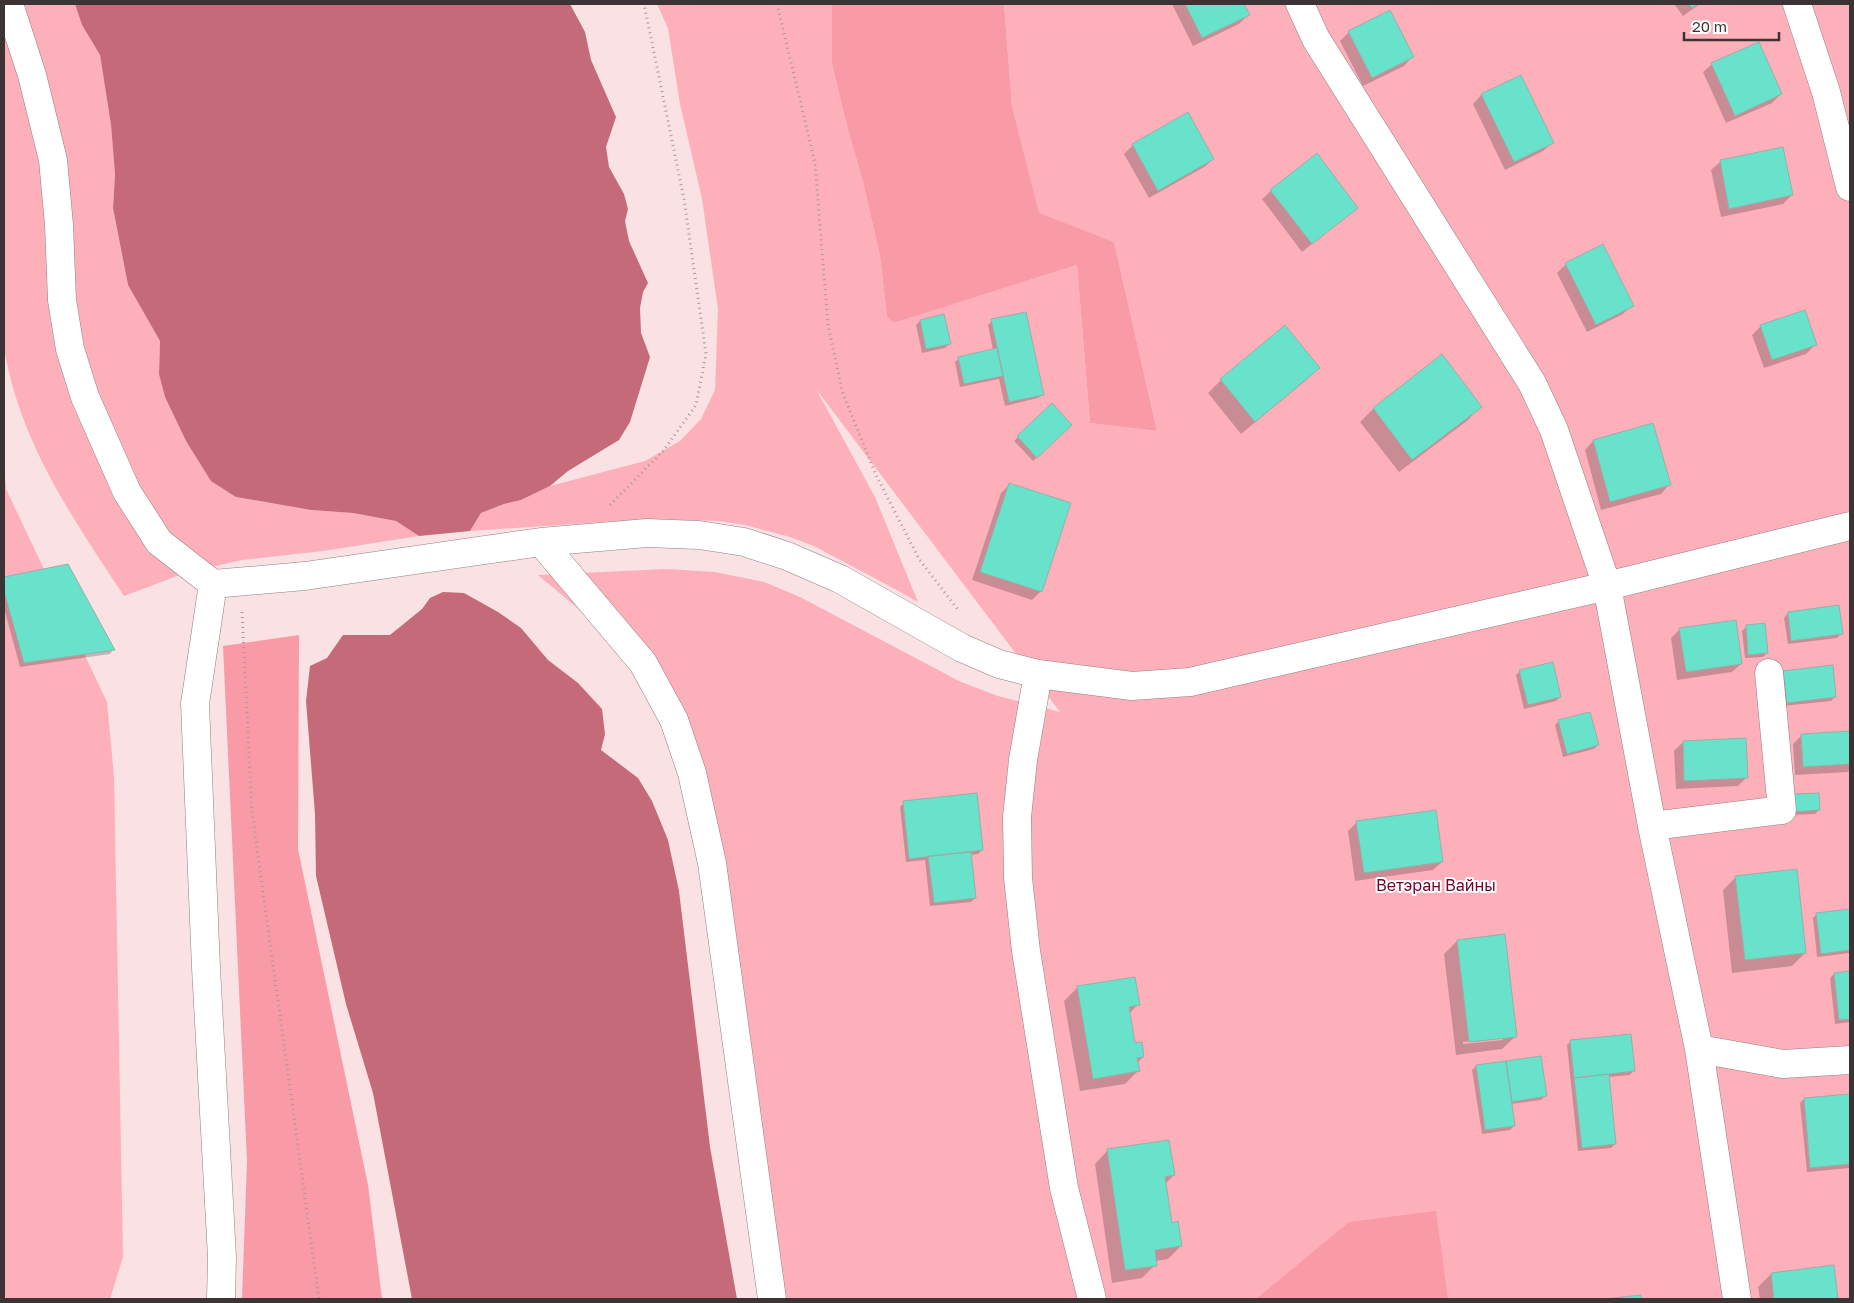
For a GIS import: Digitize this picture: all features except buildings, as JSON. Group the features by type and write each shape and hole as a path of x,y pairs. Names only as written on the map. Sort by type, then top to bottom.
{"street":[{"path":"9,4 32,75 53,160 59,226 62,300 70,349 85,397 127,492 158,542 225,583 305,576 541,542 647,533 699,535 744,542 787,556 840,579 962,648 1000,664 1038,674 1132,686 1190,682 1607,586 1850,526"},
{"path":"1300,4 1316,39 1532,383 1554,430 1607,586 1652,826 1699,1049 1737,1299"},
{"path":"1797,4 1826,92 1850,188"},
{"path":"541,542 643,663 674,720 692,774 712,863 772,1299"},
{"path":"221,1299 222,1257 206,968 195,704 225,583"},
{"path":"1652,826 1782,810 1769,673"},
{"path":"1038,674 1023,760 1017,817 1018,878 1026,951 1064,1188 1092,1299"},
{"path":"1699,1049 1784,1064 1850,1060"}],"path":[{"path":"576,539 664,450 696,405 706,354 684,199 644,4"},
{"path":"777,4 815,163 828,325 843,394 876,475 918,559 964,616"},
{"path":"225,583 243,626 252,812 319,1299"}],"green space":[{"path":"4,4 75,4 82,25 100,55 111,125 115,174 113,208 128,285 160,341 159,373 165,397 186,441 236,497 311,510 353,513 396,521 419,536 323,551 242,560 185,573 124,596 67,508 35,447 22,416 4,348"},
{"name":"Ветэран Вайны","path":"657,4 832,4 832,64 880,256 887,317 894,323 1077,265 1090,423 1157,431 1114,242 1039,214 1012,106 1004,4 1850,4 1850,1299 786,1299 766,1184 668,715 587,616 538,575 667,569 715,572 764,582 800,597 961,682 998,696 1060,712 816,389 875,497 918,602 814,546 790,537 745,525 719,521 650,519 470,531 481,513 521,500 550,486 645,461 680,441 701,419 715,390 718,309 702,199 680,104 668,28"},
{"path":"4,463 6,489 107,702 114,777 123,1257 110,1299 4,1299"}],"shaded area":[{"path":"75,4 570,4 585,32 591,60 616,117 606,147 609,167 624,194 628,209 625,221 629,241 648,283 643,292 640,308 641,333 650,357 630,422 619,440 568,471 550,486 521,500 481,513 470,531 419,536 396,521 353,513 311,510 236,497 211,481 186,441 165,397 159,374 160,341 128,285 113,208 115,174 111,125 100,55 82,25"},
{"path":"832,4 1004,4 1012,106 1039,213 1114,242 1157,431 1090,423 1077,265 894,323 887,317 880,256 832,64"},
{"path":"443,592 464,593 498,612 521,628 548,660 578,683 602,709 605,734 601,750 638,778 652,801 668,840 679,891 710,1147 737,1299 412,1299 373,1093 346,1004 316,876 315,814 306,701 310,666 327,658 343,635 390,635 422,609 430,598"},
{"path":"299,635 298,849 368,1185 382,1299 242,1299 247,1161 223,646"},
{"path":"1436,1211 1448,1299 1256,1299 1349,1222"}]}
